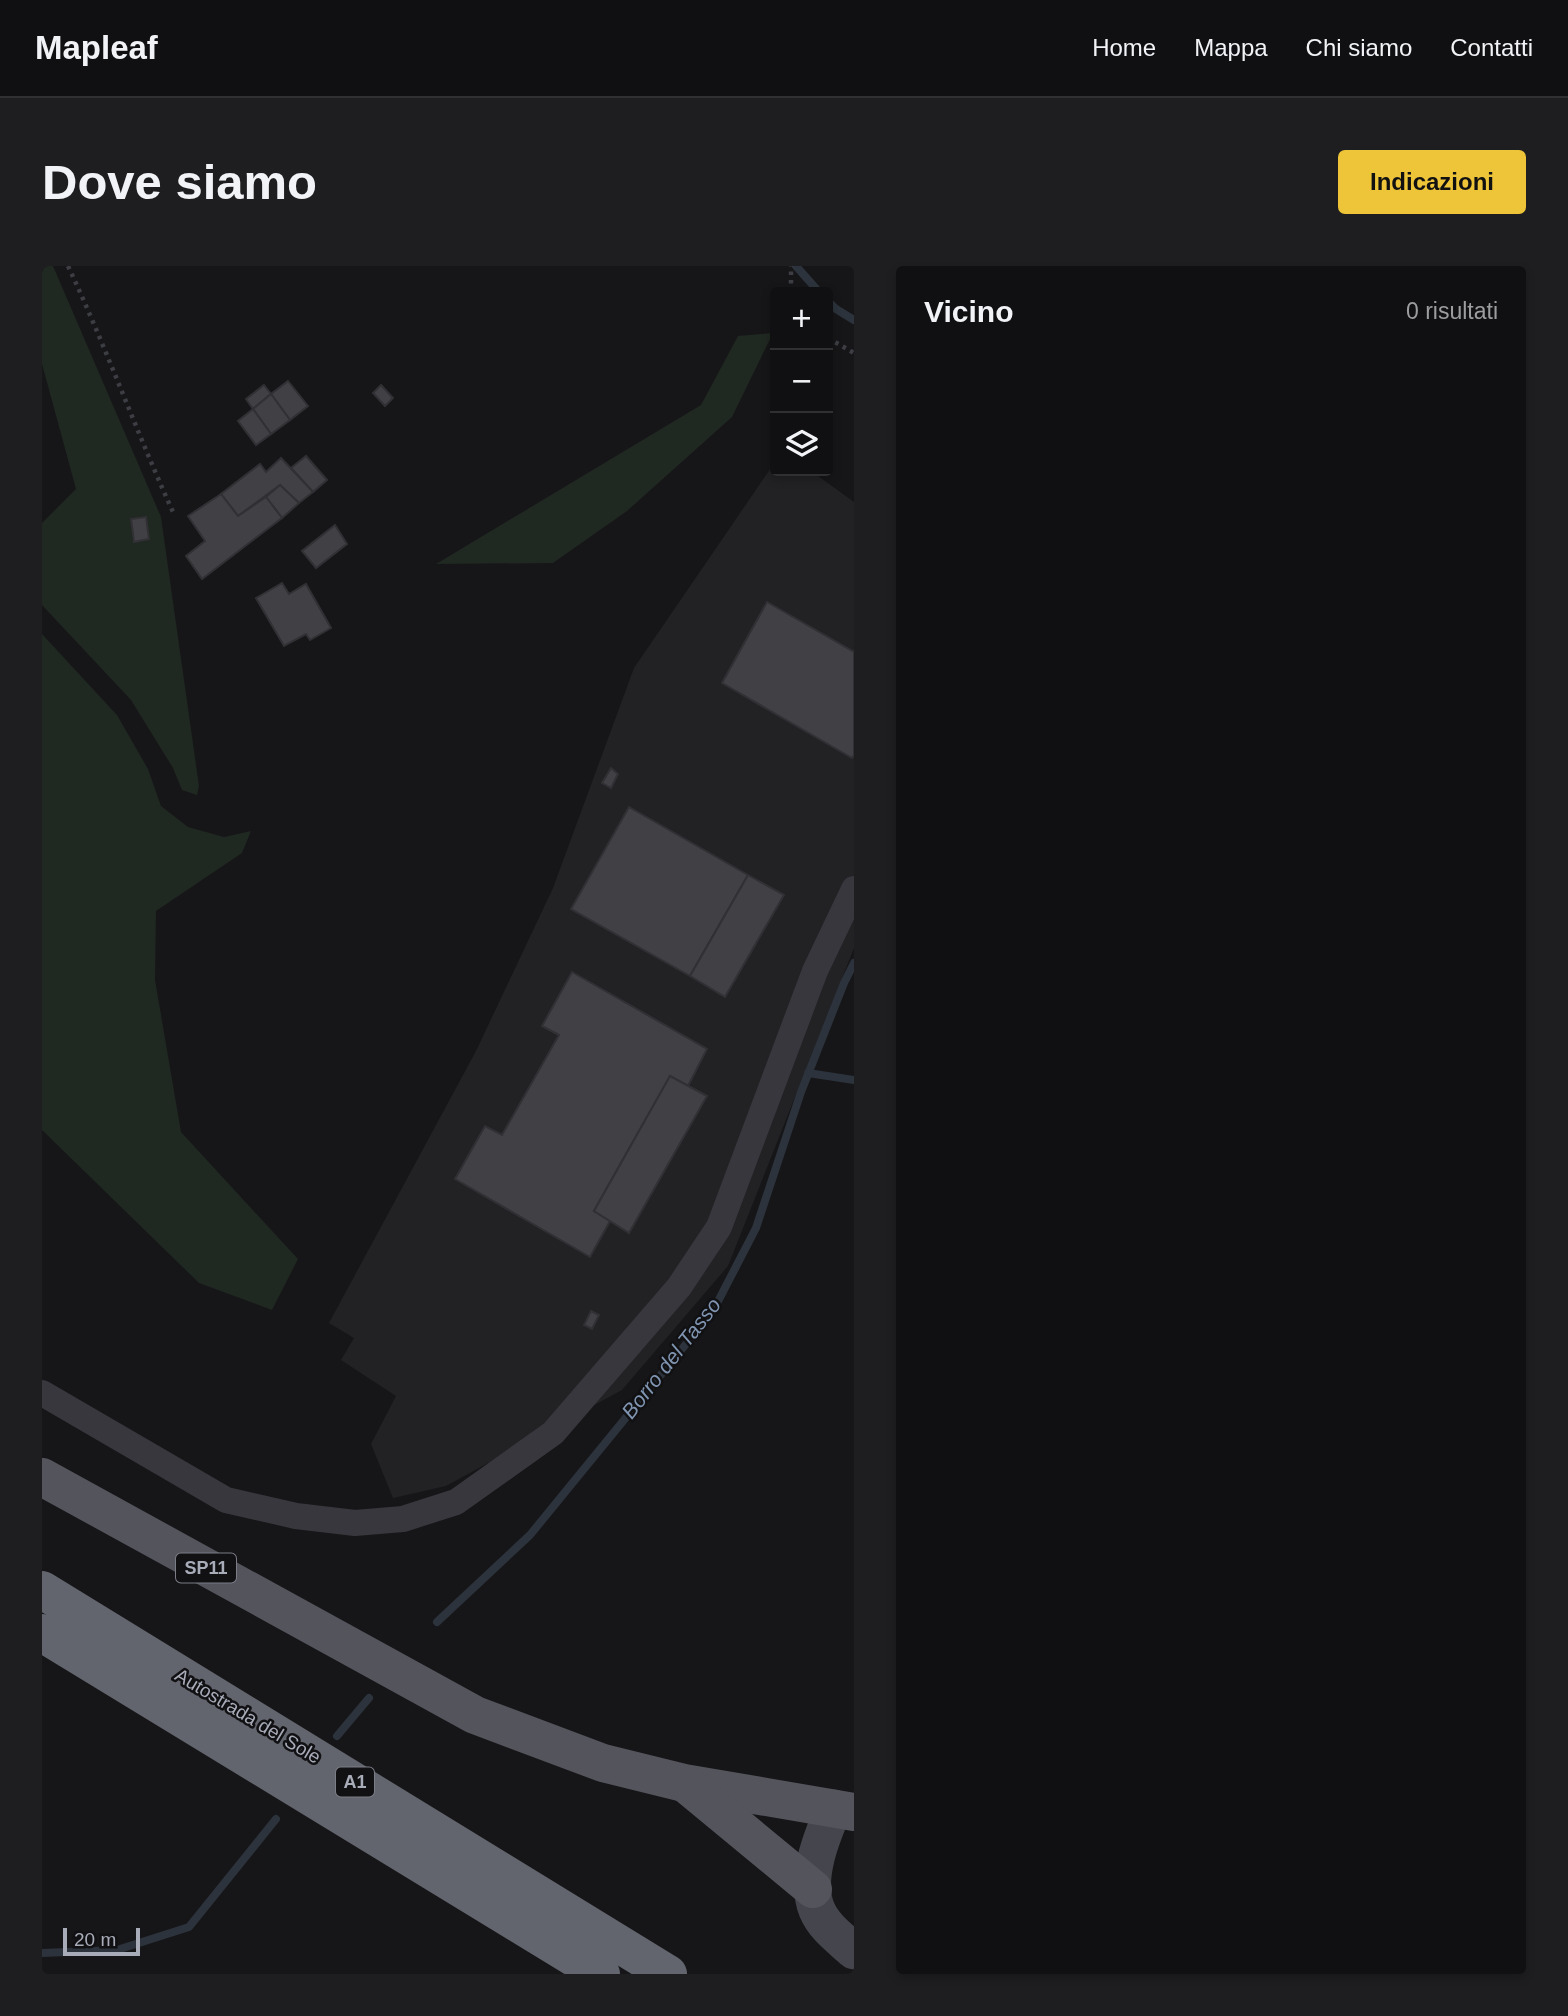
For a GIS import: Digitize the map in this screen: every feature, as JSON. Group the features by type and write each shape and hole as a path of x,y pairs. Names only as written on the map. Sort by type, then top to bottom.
{"highway":[{"name":"Autostrada del Sole","path":"42,1590 668,1974"},
{"name":"Autostrada del Sole","path":"42,1633 601,1974"}],"main road":[{"name":"SP11","path":"42,1477 475,1715 603,1763 684,1783"},
{"path":"684,1783 844,1810"},
{"path":"684,1783 813,1889"}],"street":[{"path":"42,1393 226,1500 296,1516 355,1522 403,1519 456,1502 553,1433 679,1287 719,1227 816,971 854,889"},
{"path":"844,1810 819,1845 813,1889 817,1910 831,1931 854,1951"}],"path":[{"path":"68,266 94,321 173,512"},
{"path":"790,287 791,266"},
{"path":"833,341 854,353"}],"shaded area":[{"path":"42,266 53,266 161,517 199,786 197,795 182,790 173,768 131,700 42,605 42,523 76,489 42,364"},
{"path":"770,333 770,339 732,417 627,511 553,563 436,564 701,405 738,336"},
{"path":"770,469 770,476 818,476 854,502 854,948 728,1266 622,1390 446,1486 393,1498 371,1444 396,1396 341,1360 354,1338 329,1323 476,1051 553,888 634,668"},
{"path":"42,634 117,715 148,769 161,806 188,827 224,837 251,831 242,853 156,911 155,980 181,1132 298,1259 272,1310 199,1283 42,1130"}],"building":[{"path":"288,381 308,406 290,420 271,394"},
{"path":"264,385 271,394 253,409 246,399"},
{"path":"381,385 393,398 385,406 373,393"},
{"path":"271,394 290,420 271,434 253,409"},
{"path":"253,409 271,434 256,445 238,421"},
{"path":"306,456 327,480 313,492 291,468"},
{"path":"281,458 313,492 299,503 280,485 238,516 221,494 260,464 266,472"},
{"path":"280,485 299,503 282,518 266,497"},
{"path":"221,494 238,516 266,497 282,518 202,579 186,556 205,541 188,516"},
{"path":"146,517 149,539 134,542 131,519"},
{"path":"335,525 347,544 316,568 302,551"},
{"path":"282,583 289,594 306,584 331,628 310,640 306,634 284,646 256,598"},
{"path":"767,602 854,652 852,758 722,683"},
{"path":"611,768 618,774 611,788 602,783"},
{"path":"629,807 748,875 690,976 571,909"},
{"path":"748,875 784,895 725,997 690,976"},
{"path":"572,972 707,1049 688,1086 670,1076 594,1211 610,1221 590,1257 455,1179 485,1126 502,1135 559,1035 542,1026"},
{"path":"670,1076 707,1096 629,1233 594,1211"},
{"path":"591,1311 599,1315 592,1329 584,1325"}],"waterway":[{"path":"796,266 815,287"},
{"path":"833,306 854,320"},
{"name":"Borro del Tasso","path":"437,1622 530,1535 713,1311 756,1228 801,1092 854,963"},
{"path":"808,1073 854,1080"},
{"name":"Borro del Tasso","path":"337,1736 369,1698"},
{"name":"Borro del Tasso","path":"42,1953 117,1950 189,1927 276,1819"}]}
